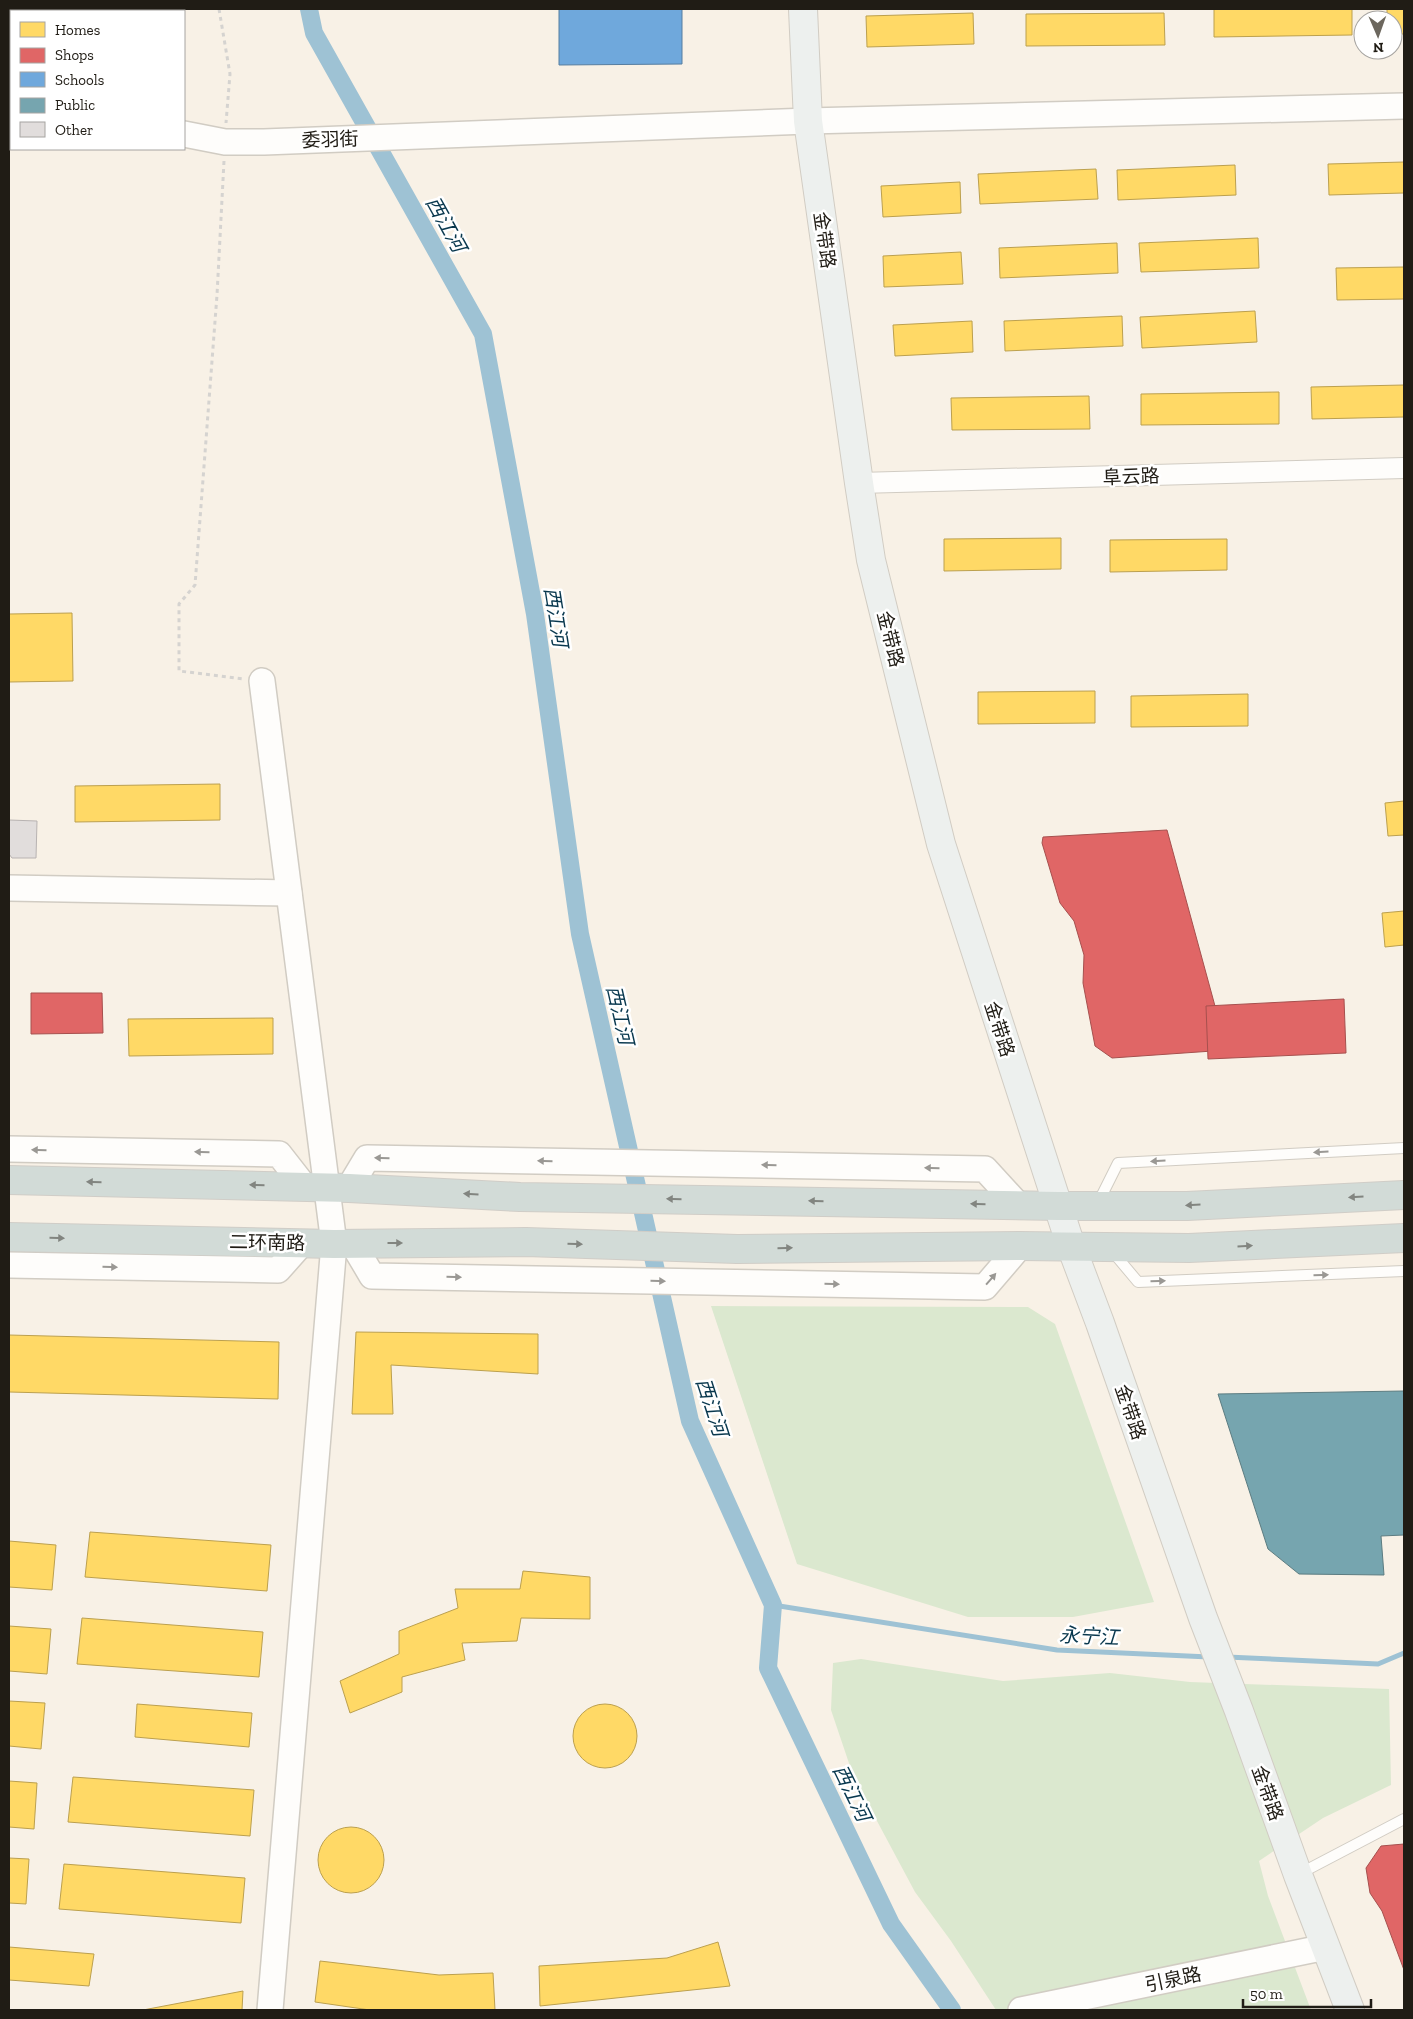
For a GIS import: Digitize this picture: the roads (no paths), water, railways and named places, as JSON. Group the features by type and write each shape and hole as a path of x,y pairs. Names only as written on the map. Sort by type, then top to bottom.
{"highway":[{"path":"9,1180 327,1187 520,1197 1058,1206 1187,1206 1404,1194"},
{"name":"二环南路","path":"9,1237 344,1244 526,1242 737,1249 1020,1246 1188,1248 1404,1238"}],"main road":[{"name":"金带路","path":"803,9 808,121 859,484 872,560 941,844 1070,1246 1100,1323 1203,1618 1350,2010"}],"street":[{"name":"委羽街","path":"185,134 225,142 264,142 808,121 1404,106"},
{"name":"阜云路","path":"859,484 1404,468"},
{"path":"262,681 327,1187 344,1244 270,2010"},
{"path":"9,888 289,893"},
{"path":"9,1149 279,1154 327,1187"},
{"path":"327,1187 367,1158 985,1170 1018,1205"},
{"path":"9,1265 278,1270 302,1243"},
{"path":"344,1244 372,1276 985,1287 1020,1246"},
{"name":"引泉路","path":"1021,2010 1326,1948"}],"lane":[{"path":"1096,1206 1118,1163 1404,1148"},
{"path":"1108,1247 1138,1282 1404,1271"},
{"path":"1298,1875 1404,1819"}],"waterway":[{"name":"西江河","path":"309,9 314,33 483,334 535,614 580,934 690,1421 773,1605 768,1668 891,1924 952,2010"},
{"name":"永宁江","path":"773,1605 1057,1650 1209,1657"},
{"name":"永宁江","path":"1227,1657 1378,1664 1404,1653"}]}
